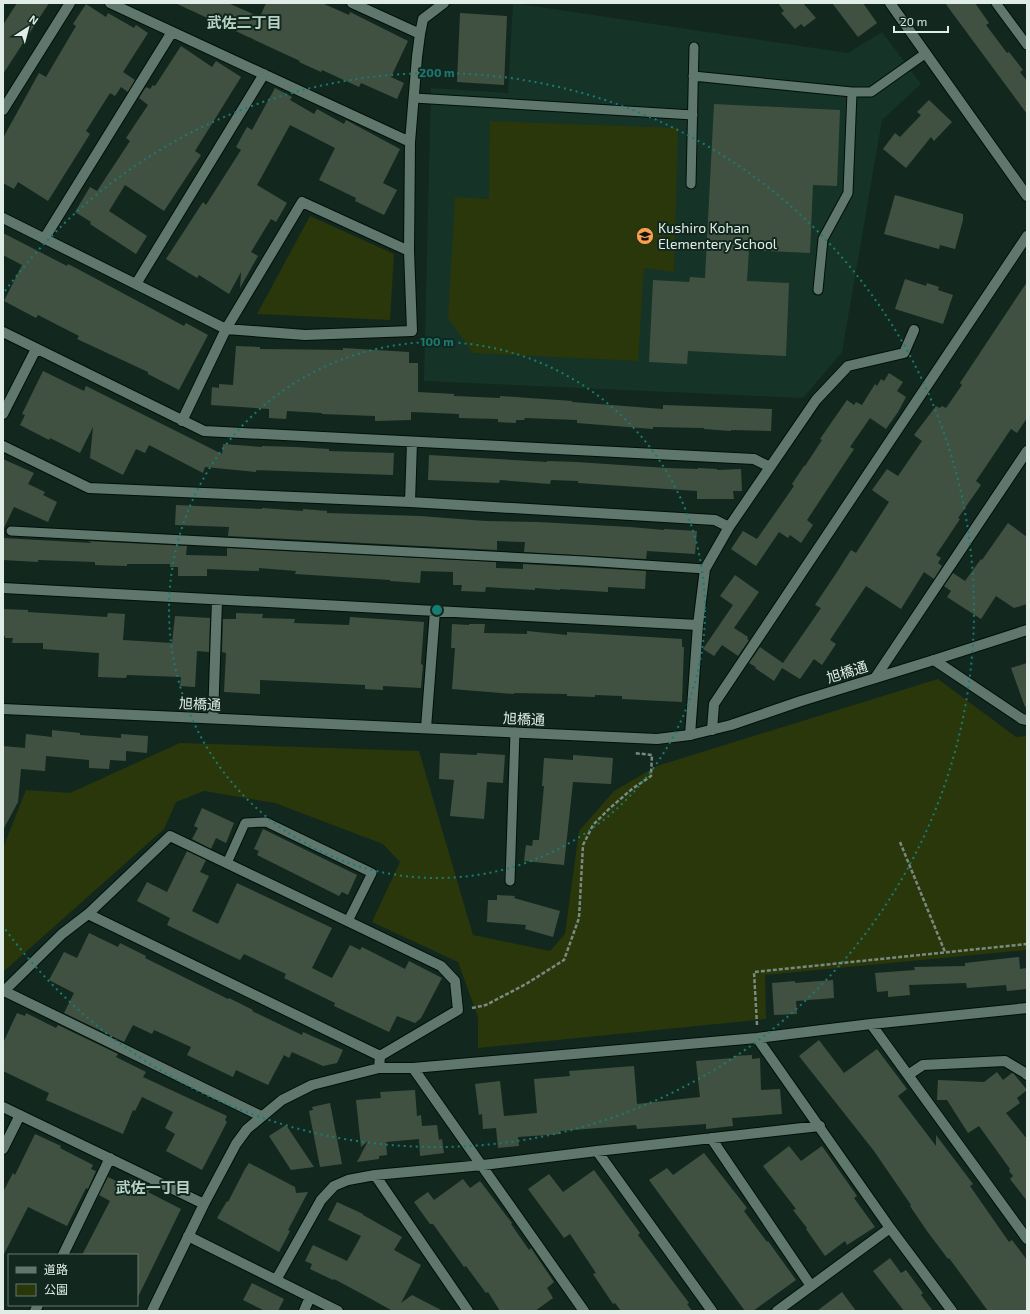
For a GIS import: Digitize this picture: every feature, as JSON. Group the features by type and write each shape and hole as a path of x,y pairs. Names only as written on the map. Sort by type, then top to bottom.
{"street":[{"path":"3,110 70,3"},
{"path":"110,3 410,142"},
{"path":"352,3 420,34"},
{"path":"3,218 226,330 305,335 412,331 408,251 410,142 420,34 423,19 444,3"},
{"path":"890,3 1027,196"},
{"path":"44,239 172,32"},
{"path":"136,284 264,74"},
{"path":"182,421 226,330 302,202 408,251"},
{"path":"712,730 714,704 1027,236"},
{"path":"690,735 698,625 705,569 729,527 816,400 848,366 904,353 914,330"},
{"path":"3,332 204,431 754,459 770,467"},
{"path":"3,414 36,349"},
{"path":"410,502 412,442"},
{"path":"3,446 89,488 410,502 715,520 729,527"},
{"path":"875,678 1027,451"},
{"path":"3,588 698,625"},
{"path":"213,718 217,600"},
{"path":"426,728 435,611"},
{"name":"旭橋通","path":"3,708 657,739 690,735 712,730 1027,630"},
{"path":"934,660 1022,719 1027,720"},
{"path":"261,1116 4,992 62,934 88,914 170,836 441,966 455,981 458,1010 380,1056"},
{"path":"88,914 380,1056"},
{"path":"152,1311 204,1204 236,1144 247,1129 261,1116 282,1100 312,1085 379,1068 413,1068 757,1038 871,1024 1027,1008"},
{"path":"871,1024 1027,1239"},
{"path":"757,1038 890,1228 952,1311"},
{"path":"379,1068 380,1056"},
{"path":"908,1075 923,1065 1005,1061 1027,1075"},
{"path":"413,1068 483,1165 584,1311"},
{"path":"3,1107 204,1204"},
{"path":"3,1148 20,1115"},
{"path":"276,1280 321,1200 334,1186 348,1180 375,1175 483,1165 820,1126"},
{"path":"711,1138 812,1286"},
{"path":"597,1151 712,1311"},
{"path":"63,1254 110,1158"},
{"path":"375,1175 468,1311"},
{"path":"777,1311 890,1228"},
{"path":"188,1236 338,1311"},
{"path":"304,1311 310,1297"}],"lane":[{"path":"996,3 1027,45"},
{"path":"692,184 694,47"},
{"path":"693,76 852,92 871,92 926,53"},
{"path":"818,290 823,239 848,193 852,92"},
{"path":"414,98 692,115"},
{"path":"11,531 584,561 705,569"},
{"path":"510,881 515,732"},
{"path":"227,864 245,823 266,822 372,873 348,921"}],"path":[{"path":"458,1010 486,1005 526,984 564,960 579,918 583,845 593,825 632,789 651,776 652,755 630,753 633,738"},
{"path":"900,842 945,952"},
{"path":"765,1025 757,1026 754,972 1027,944"}],"shaded area":[{"name":"Kushiro Kohan Elementery School","path":"513,3 848,53 882,32 921,84 882,120 842,352 803,398 424,381 431,88 508,93"}],"green space":[{"path":"490,121 678,128 674,272 644,268 638,361 473,353 448,318 455,197 489,199"},
{"path":"310,216 394,254 390,320 257,314"},
{"path":"938,679 1016,737 1027,736 1027,950 765,975 766,1019 478,1048 478,1017 458,962 372,922 400,862 383,844 275,803 204,791 176,802 164,829 3,972 3,848 26,790 70,793 180,743 419,751 473,935 550,951 565,934 579,831 614,791 657,766"}],"building":[{"path":"17,3 49,3 3,74 3,25"},
{"path":"175,3 228,3 260,17 266,3 322,3 349,15 350,12 408,41 391,77 404,83 397,99 361,83 359,87 322,70 321,72 299,62 300,61"},
{"path":"778,3 803,3 816,18 804,27 801,24 795,29 781,13 784,11"},
{"path":"832,3 863,3 877,23 858,37"},
{"path":"945,3 975,3 989,23 986,25 1007,53 1009,52 1023,70 1020,72 1027,81 1027,114"},
{"path":"86,4 106,17 108,13 134,28 136,25 148,33 123,72 135,80 128,92 121,87 115,96 110,93 86,131 90,134 48,201 18,182 14,189 3,183 3,138 39,73 46,77 76,26 73,24"},
{"path":"460,13 507,16 504,85 457,82"},
{"path":"181,46 212,67 216,61 241,77 195,151 201,155 164,211 125,185 109,211 147,236 136,254 90,224 91,222 75,212 90,187 97,191 130,141 126,138 148,105 139,98 146,87 150,89 153,85 155,86"},
{"path":"275,88 292,97 290,100 314,114 317,109 344,124 346,120 400,149 383,183 397,190 384,215 355,201 356,198 319,180 335,148 290,125 257,185 287,203 276,222 271,219 251,252 258,256 240,288 241,272 229,294 199,275 197,278 166,259 203,202 206,205 241,150 236,147 247,127 252,130"},
{"path":"929,100 952,122 934,141 931,137 906,168 883,149 895,133 900,137 921,115 917,112"},
{"path":"714,104 840,110 837,186 813,185 810,253 749,250 747,281 789,283 786,356 688,351 687,364 649,362 653,280 689,282 690,277 705,278"},
{"path":"895,195 963,214 963,220 955,249 940,245 939,249 884,234"},
{"path":"3,233 67,266 68,264 184,326 186,323 208,335 179,390 148,374 148,372 77,339 79,336 38,315 36,318 4,301 22,265 3,255"},
{"path":"905,279 926,286 927,283 939,287 938,290 953,295 943,324 895,309"},
{"path":"1027,282 1027,418 1017,433 1011,429 976,481 981,485 958,518 960,519 936,555 941,558 938,563 942,566 934,579 924,572 901,609 866,586 830,640 836,644 822,665 814,659 800,679 782,668 774,681 749,663 760,647 783,663 821,608 815,605 851,550 856,553 889,502 872,490 887,469 898,476 922,441 914,435 936,406 946,408 962,385 960,383"},
{"path":"236,346 260,347 260,349 343,350 343,348 409,352 409,363 418,363 418,392 454,394 454,396 500,398 500,396 663,409 663,405 772,409 771,431 731,431 704,428 653,427 653,429 577,423 577,420 525,418 524,420 516,420 516,423 498,422 498,419 459,418 459,414 411,412 411,420 375,421 375,416 287,411 286,419 269,418 269,409 211,405 212,387 219,388 219,384 233,385"},
{"path":"43,371 84,391 86,386 222,454 223,444 329,449 329,451 394,453 393,475 256,470 256,472 205,467 203,473 149,445 145,453 136,449 123,475 90,458 93,427 80,453 50,438 49,440 20,425 25,415 22,414"},
{"path":"889,373 903,382 897,391 906,397 886,429 870,418 850,447 854,449 807,520 813,525 801,543 790,535 788,538 779,532 756,566 731,549 743,531 757,539 794,486 792,484 822,440 820,439 847,400 854,405 856,402 862,405 875,384 877,386 881,379 884,381"},
{"path":"429,455 667,468 698,468 717,470 741,469 742,491 733,491 734,499 697,499 697,491 578,483 578,481 551,480 550,484 500,480 499,483 428,480"},
{"path":"3,459 34,473 28,484 45,492 43,495 57,502 48,522 14,507 3,530"},
{"path":"176,505 303,511 303,509 327,511 327,513 420,516 485,521 537,522 697,531 695,554 647,551 646,559 524,552 525,542 497,541 497,550 228,536 229,527 175,525"},
{"path":"1008,523 1027,537 1027,604 1014,608 996,596 981,619 947,597 951,591 944,586 953,573 965,581"},
{"path":"3,538 187,546 186,555 227,556 227,548 496,562 496,568 523,569 523,564 646,571 645,589 608,587 608,592 486,587 485,592 461,591 462,585 453,585 453,572 421,571 420,583 295,574 296,571 259,568 259,571 207,569 207,576 178,576 178,567 170,567 170,564 127,564 127,566 95,565 95,562 38,560 38,562 3,560"},
{"path":"735,575 759,592 734,628 748,637 747,639 749,640 738,656 722,645 714,656 703,649 733,605 720,596"},
{"path":"3,609 107,617 108,613 125,614 123,640 172,643 175,616 210,618 209,652 197,651 195,687 180,686 181,677 127,675 126,678 98,677 99,653 43,649 43,643 12,643 13,638 5,638 5,636 3,636"},
{"path":"236,613 263,614 262,618 295,619 294,623 349,625 350,617 424,622 421,688 383,686 383,690 365,689 365,685 260,680 260,694 224,692 226,653 222,652 223,619 236,619"},
{"path":"452,624 485,624 484,633 527,634 527,631 567,635 567,632 682,639 682,647 684,647 682,702 622,699 622,696 595,695 595,697 567,696 567,694 514,694 452,689 455,648 451,648"},
{"path":"1027,663 1027,706 1025,707 1011,668"},
{"path":"52,730 80,733 80,735 121,738 121,734 148,736 147,753 126,751 126,761 110,760 109,769 89,768 89,760 46,756 45,771 21,769 18,802 3,830 3,746 25,748 26,734 52,737"},
{"path":"440,753 505,755 503,783 487,782 484,819 450,816 454,780 439,779"},
{"path":"573,755 613,758 611,784 573,782 564,865 524,861 526,845 532,846 533,840 539,840 544,786 542,786 544,758 573,760"},
{"path":"202,808 234,823 226,843 216,838 211,849 192,839 198,828 194,826"},
{"path":"263,829 357,875 348,895 342,892 339,896 257,855 259,851 254,849"},
{"path":"187,851 206,860 200,872 209,876 192,911 218,924 237,883 332,928 312,968 332,978 350,945 360,950 362,947 405,969 409,961 442,978 421,1018 415,1023 397,1016 389,1032 334,1006 335,1003 284,978 286,974 244,954 240,960 167,925 170,918 137,901 147,882 167,892"},
{"path":"497,895 515,896 514,898 560,911 553,937 525,929 526,925 487,922 488,900 497,900"},
{"path":"89,933 118,947 120,943 146,956 145,958 302,1035 303,1032 343,1050 337,1063 323,1066 292,1052 289,1058 284,1055 268,1085 236,1070 233,1077 187,1055 191,1047 154,1030 152,1034 133,1025 124,1042 64,1013 74,993 49,980 64,952 77,958"},
{"path":"1019,957 1020,969 1027,968 1027,989 1007,991 1006,985 967,988 966,983 909,985 910,995 888,997 888,991 877,992 875,973 915,970 914,967 965,966 965,963"},
{"path":"833,980 834,998 796,1001 797,1014 774,1015 772,983"},
{"path":"17,1013 25,1016 26,1013 56,1028 58,1025 118,1054 116,1057 146,1072 143,1077 227,1116 225,1120 227,1122 202,1170 166,1151 175,1134 165,1128 173,1112 142,1097 135,1111 133,1110 123,1134 46,1100 49,1093 3,1071 3,1043"},
{"path":"819,1040 844,1073 877,1049 907,1089 898,1096 936,1146 936,1135 973,1184 970,1186 1009,1242 1012,1240 1027,1260 1027,1311 988,1311 949,1258 948,1259 927,1231 874,1151 799,1056"},
{"path":"752,1055 752,1059 760,1058 761,1090 780,1089 782,1114 732,1118 733,1126 706,1129 706,1124 637,1129 636,1125 560,1131 561,1134 518,1137 519,1146 498,1148 496,1128 483,1129 482,1114 479,1115 475,1084 500,1081 504,1116 537,1113 534,1079 570,1076 569,1071 634,1066 637,1104 700,1097 696,1061"},
{"path":"997,1072 1003,1080 1012,1073 1014,1074 1027,1090 1017,1098 1020,1103 1006,1113 1027,1139 1027,1201 1010,1179 1013,1176 1009,1171 1010,1169 979,1126 968,1133 947,1100 937,1100 938,1080 984,1082"},
{"path":"415,1090 417,1116 421,1115 422,1126 437,1125 439,1140 442,1139 444,1153 420,1156 419,1139 386,1142 387,1155 379,1156 379,1159 357,1162 368,1141 361,1147 356,1100 381,1098 380,1092"},
{"path":"330,1103 342,1164 320,1167 309,1111 313,1110 312,1107"},
{"path":"286,1125 314,1167 291,1170 269,1136"},
{"path":"35,1134 61,1146 60,1148 93,1165 91,1169 96,1171 88,1189 86,1188 67,1226 28,1207 3,1256 3,1192 13,1173 15,1175"},
{"path":"789,1146 801,1161 822,1146 857,1196 854,1198 875,1227 847,1245 845,1241 825,1256 806,1229 807,1228 793,1210 796,1209 763,1166"},
{"path":"704,1153 747,1208 744,1211 796,1280 753,1311 745,1311 649,1180 667,1168 673,1175"},
{"path":"249,1163 295,1187 296,1193 308,1192 288,1230 290,1231 279,1252 217,1218 227,1201 228,1202"},
{"path":"594,1170 640,1233 638,1235 689,1303 687,1304 692,1311 621,1311 615,1303 613,1304 593,1274 596,1273 570,1234 564,1238 528,1189 549,1174 563,1192"},
{"path":"108,1177 118,1182 120,1179 129,1183 131,1179 150,1190 148,1192 181,1209 138,1297 138,1254 83,1254 110,1201 99,1195"},
{"path":"463,1179 470,1188 480,1181 512,1223 511,1224 529,1250 531,1248 554,1282 547,1288 553,1298 535,1311 500,1311 488,1292 486,1293 466,1266 464,1267 433,1224 430,1224 414,1202 428,1192 434,1200"},
{"path":"337,1202 363,1214 402,1237 394,1250 421,1265 401,1303 412,1295 443,1311 389,1311 391,1310 334,1279 333,1280 310,1269 312,1264 305,1261 313,1245 347,1261 361,1236 328,1220"},
{"path":"890,1258 901,1273 906,1270 923,1293 921,1295 933,1311 904,1311 873,1271"},
{"path":"252,1283 284,1299 278,1311 265,1311 243,1300"},
{"path":"842,1292 856,1311 817,1311"}],"place":[{"name":"Kushiro Kohan Elementery School","path":"645,236"}],"district":[{"name":"武佐二丁目","path":"244,23"},
{"name":"武佐一丁目","path":"153,1188"}]}
